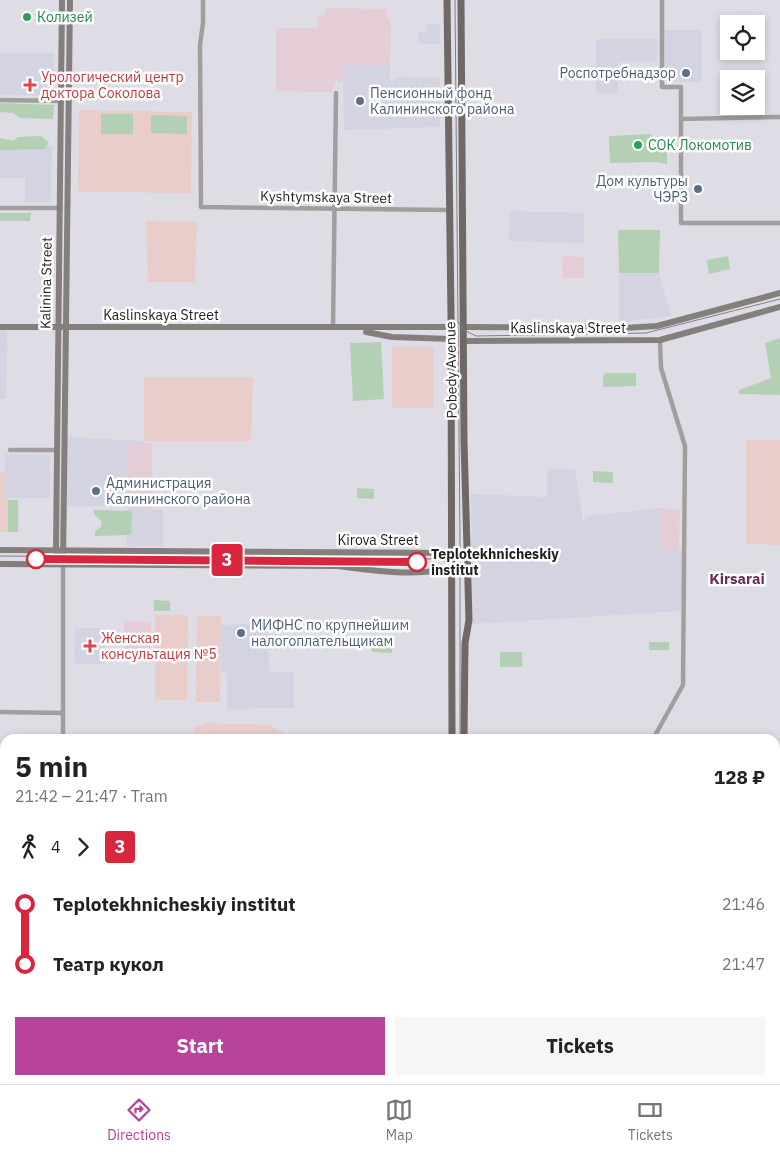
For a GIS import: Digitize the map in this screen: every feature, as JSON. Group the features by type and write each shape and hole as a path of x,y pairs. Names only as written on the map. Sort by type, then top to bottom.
{"main road":[{"name":"Kalinina Street","path":"62,0 56,450 60,550 63,564"},
{"name":"Kalinina Street","path":"60,550 66,327 70,0"},
{"name":"Pobedy Avenue","path":"447,0 451,327 452,734"},
{"name":"Pobedy Avenue","path":"461,0 466,560 469,620 464,643 464,734"},
{"name":"Kaslinskaya Street","path":"0,327 624,328 657,326 780,293"},
{"name":"Kaslinskaya Street","path":"352,329 392,337 464,341 660,340 780,307"},
{"name":"Kirova Street","path":"0,550 452,553 466,560"},
{"name":"Kirova Street","path":"0,564 337,566 438,571 466,560"}],"street":[{"name":"Kyshtymskaya Street","path":"203,0 204,23 200,53 201,207 450,210"},
{"path":"662,0 662,87 681,87 681,223 780,223"},
{"path":"333,328 336,93"},
{"path":"0,100 61,100"},
{"path":"681,119 780,117"},
{"path":"0,208 68,208"},
{"path":"656,734 683,685 685,446 660,368 660,340"},
{"path":"10,450 56,450"},
{"name":"Kalinina Street","path":"63,564 63,734"},
{"path":"0,712 63,713"}],"shaded area":[{"path":"327,8 387,9 387,17 391,23 390,66 343,65 343,82 338,82 337,77 332,92 276,91 276,31 279,28 317,28 318,15 324,15"},
{"path":"427,23 440,24 440,44 418,43 418,32 426,32"},
{"path":"664,30 702,30 702,82 665,82"},
{"path":"596,39 657,39 657,61 618,62 618,94 596,93"},
{"path":"0,53 54,53 53,96 0,95"},
{"path":"343,65 390,66 390,80 392,81 397,77 440,78 440,127 344,130"},
{"path":"79,110 192,112 191,193 78,192"},
{"path":"0,144 52,146 51,202 25,202 25,178 0,178"},
{"path":"510,211 584,213 584,243 509,241"},
{"path":"146,221 197,222 195,282 148,282"},
{"path":"562,256 584,257 584,278 562,278"},
{"path":"619,273 659,273 671,316 619,322"},
{"path":"0,331 7,331 6,399 0,399"},
{"path":"392,347 434,347 434,408 392,408"},
{"path":"144,377 253,377 251,441 144,441"},
{"path":"67,437 144,441 144,443 127,443 128,507 67,506"},
{"path":"746,440 780,440 780,545 746,544"},
{"path":"127,443 152,443 153,509 128,507"},
{"path":"5,454 50,455 50,498 4,498"},
{"path":"547,469 575,469 583,521 588,516 660,508 660,549 683,550 681,611 472,624 471,494 547,497"},
{"path":"0,472 5,472 4,497 8,498 8,532 0,532"},
{"path":"128,507 163,510 163,546 126,546"},
{"path":"660,508 680,510 679,550 660,550"},
{"path":"155,615 188,615 187,700 155,700"},
{"path":"197,616 221,616 220,702 196,702"},
{"path":"124,621 151,622 151,660 124,659"},
{"path":"268,623 269,672 294,672 294,708 227,709 227,673 221,671 221,625"},
{"name":"Женская консультация №5","path":"75,628 105,628 105,664 74,664"},
{"path":"206,723 270,725 286,734 194,734 194,728"}],"green space":[{"path":"0,103 54,105 53,119 20,118 13,113 0,112"},
{"path":"101,114 133,114 133,134 101,134"},
{"path":"151,115 187,116 187,134 151,133"},
{"name":"СОК Локомотив","path":"650,134 658,141 667,141 667,164 656,162 610,163 609,136"},
{"path":"41,136 49,142 45,149 0,150 0,138 13,141 18,137"},
{"path":"0,213 31,213 30,221 0,221"},
{"path":"618,230 660,230 659,273 619,273"},
{"path":"728,256 730,269 709,274 707,260"},
{"path":"780,338 780,395 739,394 739,390 771,378 765,343"},
{"path":"381,342 384,399 353,401 350,343"},
{"path":"606,373 636,373 636,386 603,386 603,375"},
{"path":"593,471 613,472 613,483 593,482"},
{"path":"357,488 374,489 374,499 357,498"},
{"path":"8,500 18,500 18,532 8,532"},
{"path":"94,510 132,511 131,535 95,536 95,531 100,528 102,522 94,514"},
{"path":"154,600 170,601 170,611 154,611"},
{"path":"372,640 392,641 392,653 372,652"},
{"path":"649,642 669,642 669,650 649,650"},
{"path":"500,652 522,652 522,667 500,667"}],"tram line":[{"path":"455,0 460,734"},
{"path":"458,322 464,330 476,336 646,333 780,299"},
{"path":"0,556 437,559 452,564 460,576"},
{"name":"3","path":"36,559 417,562"}],"place":[{"name":"Колизей","path":"27,17"},
{"name":"Роспотребнадзор","path":"686,73"},
{"name":"Урологический центр доктора Соколова","path":"30,85"},
{"name":"Пенсионный фонд Калининского района","path":"360,101"},
{"name":"СОК Локомотив","path":"638,145"},
{"name":"Дом культуры ЧЭРЗ","path":"698,189"},
{"name":"Администрация Калининского района","path":"96,491"},
{"name":"Teplotekhnicheskiy institut","path":"417,562"},
{"name":"МИФНС по крупнейшим налогоплательщикам","path":"241,633"},
{"name":"Женская консультация №5","path":"90,646"}],"district":[{"name":"Kirsarai","path":"737,579"}]}
